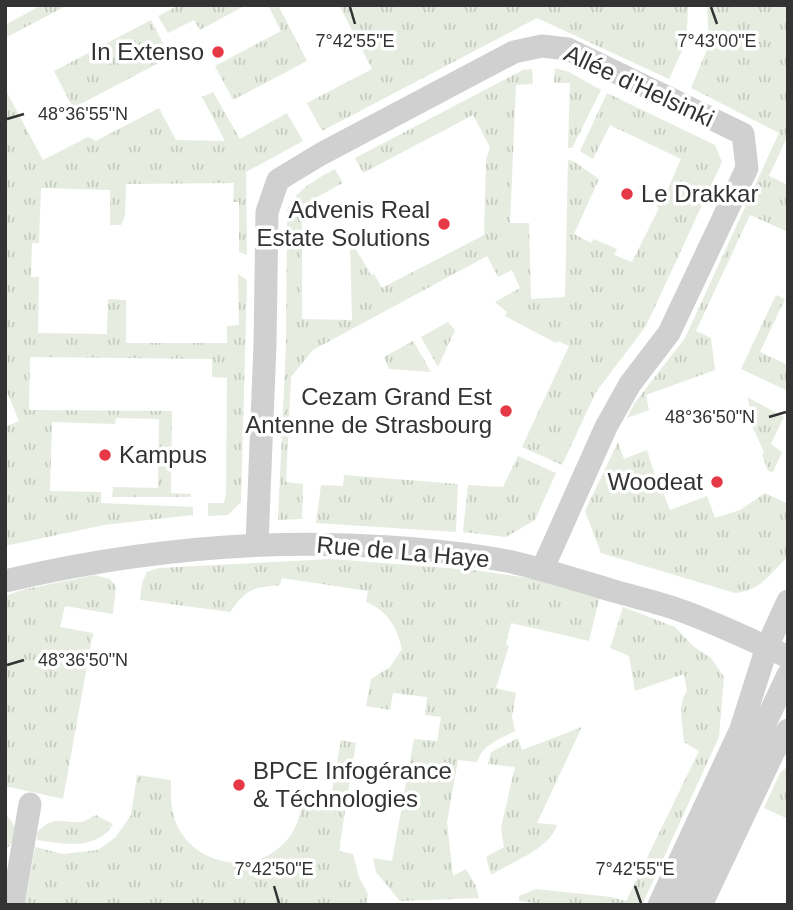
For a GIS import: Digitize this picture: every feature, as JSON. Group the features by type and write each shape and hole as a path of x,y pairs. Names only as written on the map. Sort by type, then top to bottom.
{"street":[{"name":"Allée d'Helsinki","path":"257,544 267,212 278,180 321,154 514,52 542,46 568,49 743,134 747,168 669,333 630,384 606,427 542,570"},
{"name":"Rue de La Haye","path":"5,581 60,568 202,547 257,544 353,545 444,551 510,562 684,611 788,657"},
{"path":"659,905 741,729 766,647 788,601"},
{"path":"679,905 788,675"},
{"path":"701,905 774,751 788,730"},
{"path":"13,905 30,804"}],"green space":[{"path":"42,5 68,5 5,38 5,25"},
{"path":"179,5 246,5 200,30 194,20 168,33 158,16"},
{"path":"268,5 278,5 307,61 233,100 215,66 281,31"},
{"path":"339,5 688,5 688,10 686,42 669,79 537,18 322,131 307,103 372,69"},
{"path":"707,5 788,5 788,135 769,176 788,185 788,232 750,215 696,331 711,338 715,370 646,395 649,410 627,418 634,404 685,338 779,133 691,88 709,45"},
{"path":"151,20 170,57 73,108 54,71"},
{"path":"555,68 569,72 601,90 572,148 568,148 570,83 554,83"},
{"path":"532,69 533,84 516,85 510,223 529,223 531,299 565,297 568,160 599,179 574,234 591,243 594,239 617,249 614,255 632,262 659,208 656,206 663,192 666,193 681,159 610,125 593,159 580,151 607,93 715,145 722,162 646,326 596,392 562,465 522,447 569,346 558,341 556,343 505,316 507,312 495,302 520,288 512,270 498,277 487,256 313,350 291,377 286,482 303,484 302,519 278,520 286,345 287,210 307,186 335,169 343,183 302,205 302,319 352,320 350,239 371,275 374,274 382,288 484,235 486,160 490,147 473,115 363,173 355,158 523,70"},
{"path":"5,89 43,160 88,137 96,141 159,108 176,140 225,141 202,97 213,92 240,139 287,113 303,141 246,172 247,255 239,252 239,202 233,202 234,183 126,184 125,216 121,225 110,225 110,190 41,188 39,243 32,243 31,277 39,277 38,333 107,334 108,299 126,300 126,343 227,343 227,326 239,325 238,274 247,280 241,502 228,515 208,516 208,503 224,503 226,494 227,378 212,377 212,359 30,357 29,410 172,411 171,493 191,494 191,497 112,497 113,487 158,488 159,419 116,418 115,424 52,422 50,491 101,492 101,503 193,507 193,515 104,525 5,546 5,427 19,421 5,387"},
{"path":"776,295 785,299 760,352 788,365 788,391 741,369"},
{"path":"448,322 455,330 438,367 421,337"},
{"path":"413,341 431,372 389,369 384,357"},
{"path":"747,397 784,417 771,444 782,452 773,472 768,471 762,454 764,452 748,417 751,411"},
{"path":"618,442 624,459 647,450 660,491 662,490 670,510 707,496 715,518 740,510 765,493 788,504 786,558 757,586 735,593 601,553 585,511"},
{"path":"518,456 556,473 535,520 506,537 463,532 468,485 503,487"},
{"path":"344,475 458,484 456,532 316,523 321,485 343,486"},
{"path":"331,559 473,570 551,581 600,596 589,641 511,623 506,644 509,646 496,688 516,693 512,717 515,731 498,739 483,751 477,762 458,760 447,822 453,876 466,869 476,886 479,898 400,901 376,872 373,858 392,861 414,739 437,741 441,717 425,715 427,697 393,693 390,710 366,706 371,679 390,667 402,649 386,615 366,602 368,591 282,578 280,585 256,589 246,594 230,612 140,600 142,583 147,572 159,568"},
{"path":"95,575 110,579 116,587 113,614 65,606 60,627 93,633 63,799 5,786 5,596"},
{"path":"623,607 675,627 693,646 711,658 724,677 719,737 642,905 551,905 519,901 519,896 536,889 626,901 699,751 684,742 681,709 687,691 684,674 635,691 629,656 610,648"},
{"path":"582,727 537,823 557,825 553,834 529,854 491,875 486,857 504,847 501,828 515,767 488,764 491,752 518,738 522,750"},
{"path":"341,740 356,743 347,800 331,796"},
{"path":"788,766 788,819 764,808 780,773"},
{"path":"137,775 171,780 173,812 184,837 208,856 223,861 253,861 281,846 295,827 303,803 345,811 339,851 353,854 359,877 368,894 366,905 25,905 35,847 63,854 98,850 116,837 131,815"},
{"path":"5,814 13,823 16,832 10,846 5,850"},
{"path":"96,815 113,824 106,833 89,842 79,844 37,840 37,832 48,823 82,822"}],"place":[{"name":"In Extenso","path":"218,52"},
{"name":"Le Drakkar","path":"627,194"},
{"name":"Advenis Real Estate Solutions","path":"444,224"},
{"name":"Cezam Grand Est Antenne de Strasbourg","path":"506,411"},
{"name":"Kampus","path":"105,455"},
{"name":"Woodeat","path":"717,482"},
{"name":"BPCE Infogérance & Téchnologies","path":"239,785"}]}
